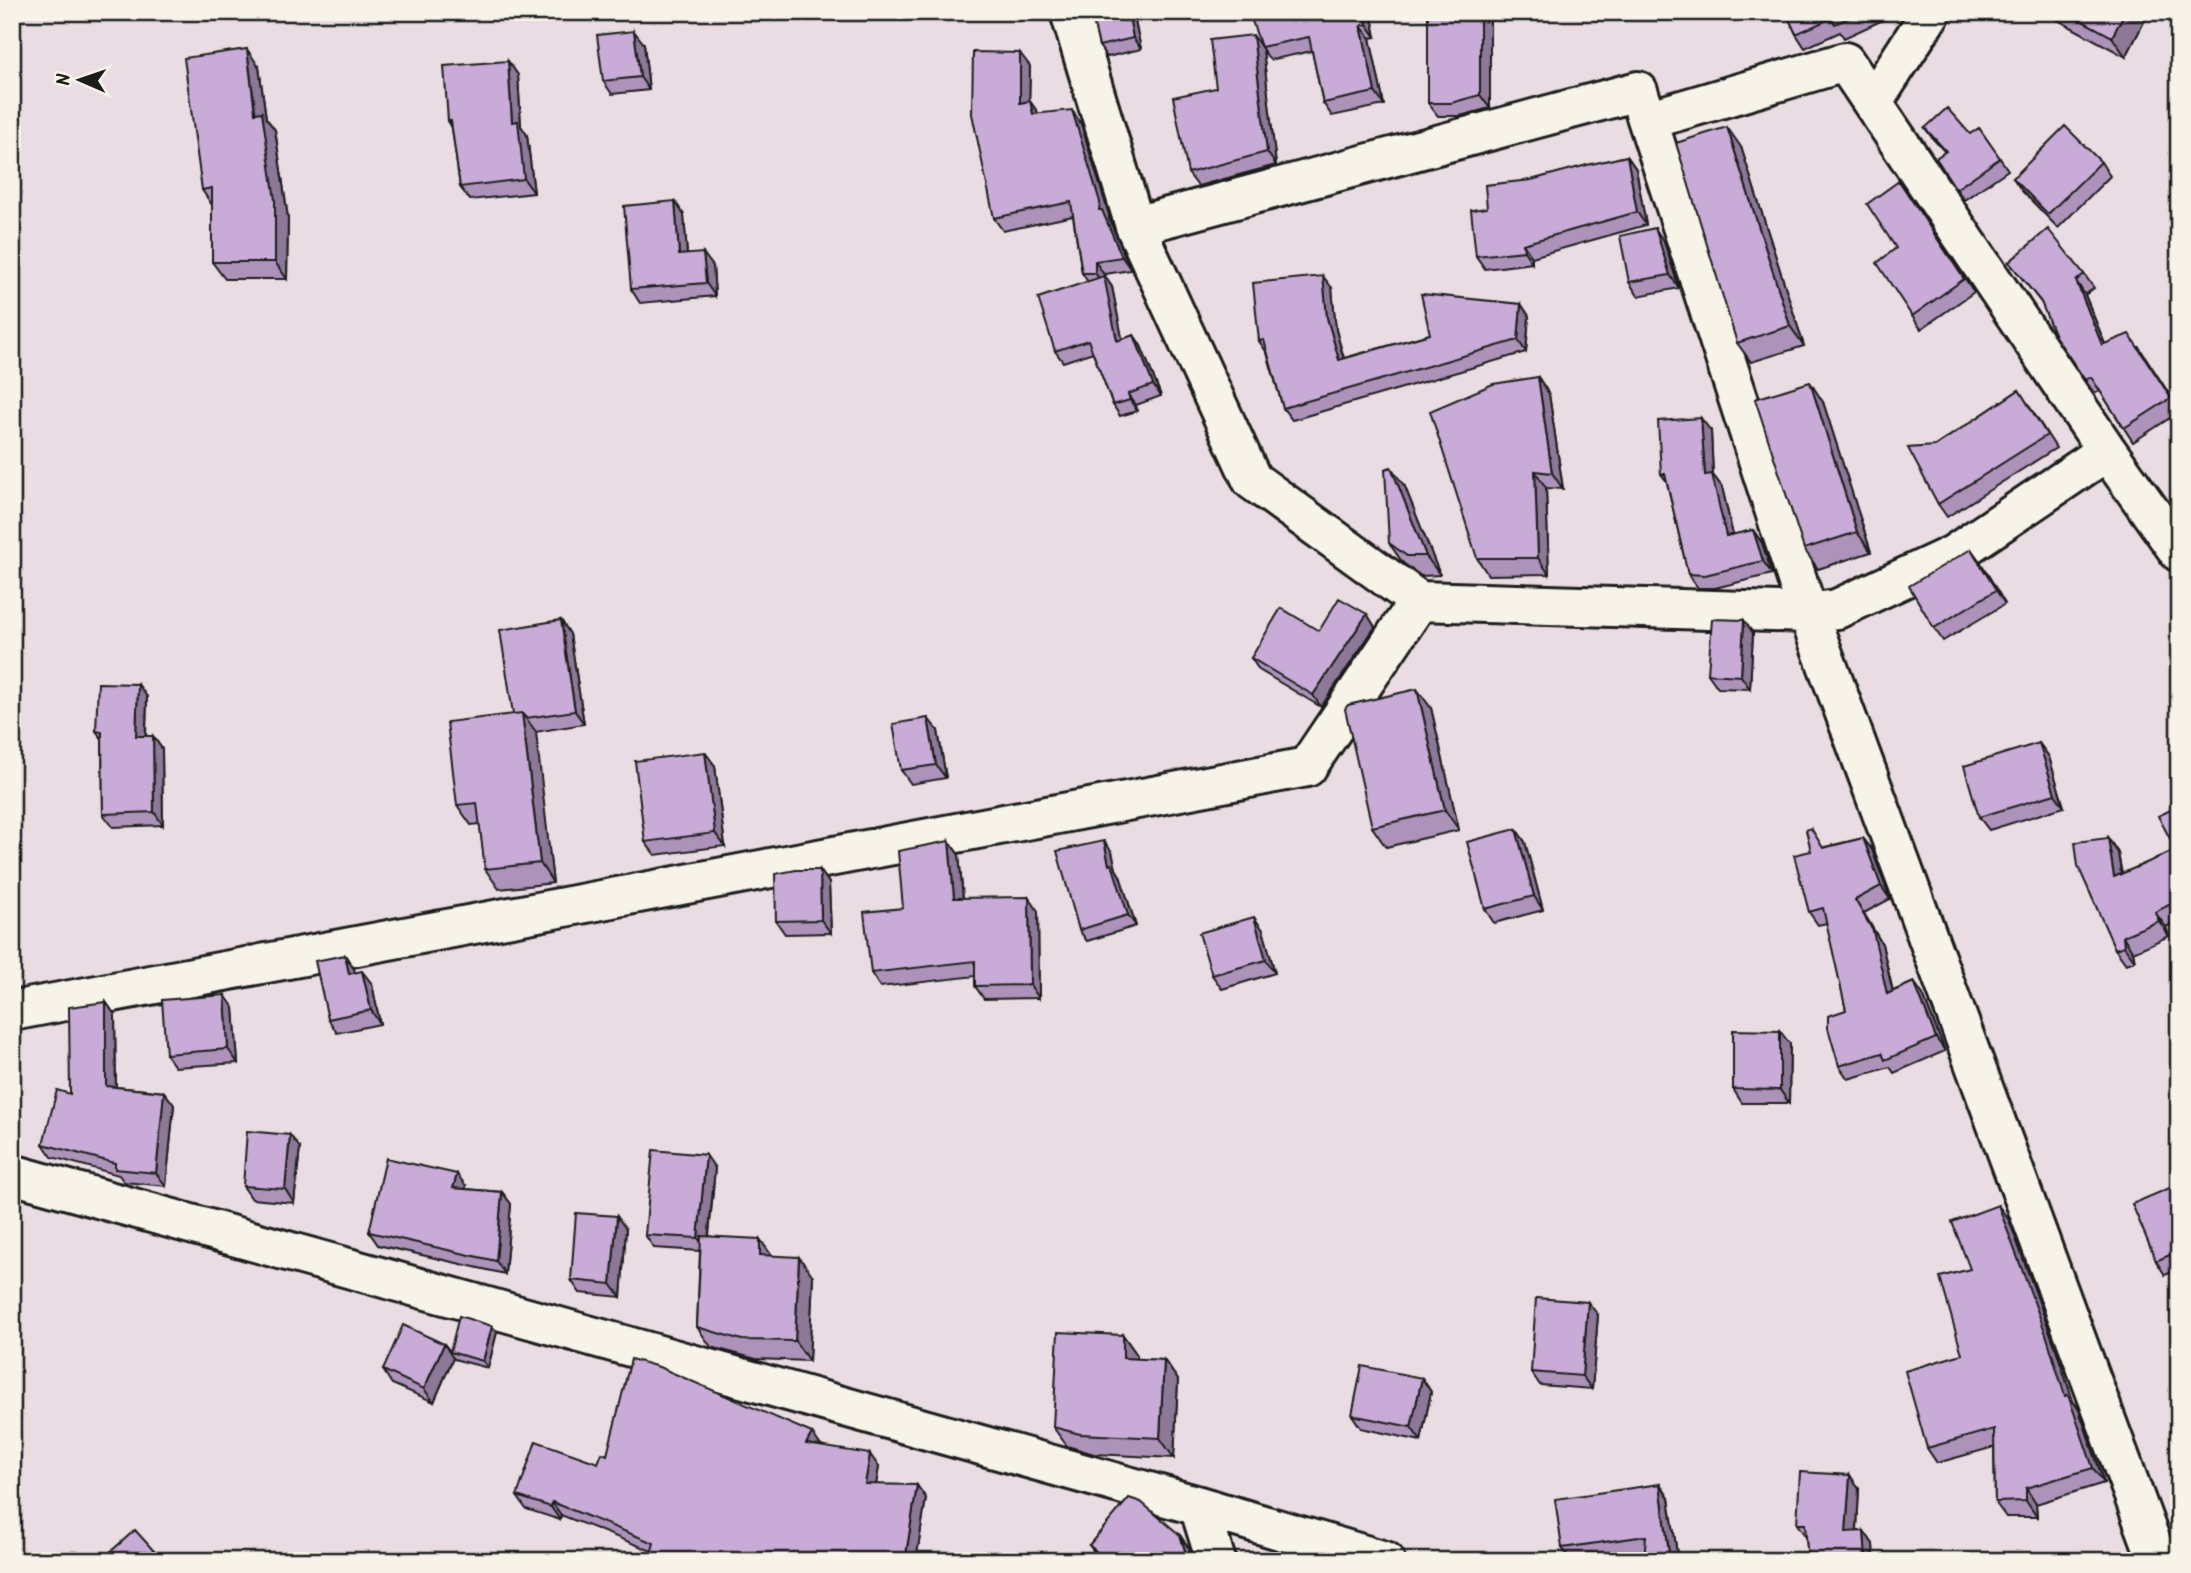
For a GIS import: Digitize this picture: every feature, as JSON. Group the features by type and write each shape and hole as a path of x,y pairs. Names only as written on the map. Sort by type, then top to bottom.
{"street":[{"path":"1070,12 1135,226 1252,480 1419,601 1808,613 1836,609 1953,555 2107,451"},
{"path":"1873,102 1931,12"},
{"path":"1648,120 1846,62 2107,451 2179,552"},
{"path":"1135,226 1638,91 1808,613 2158,1561"},
{"path":"12,1011 1307,767 1419,601"},
{"path":"12,1174 1199,1506 1385,1561"},
{"path":"1199,1506 1216,1561"}],"building":[{"path":"1091,12 1128,12 1133,38 1099,46"},
{"path":"1249,12 1364,12 1367,24 1361,26 1375,92 1323,103 1309,37 1261,47"},
{"path":"1428,12 1480,12 1480,95 1451,103 1428,103"},
{"path":"1786,12 1862,12 1835,24 1832,18 1796,34"},
{"path":"2066,12 2125,12 2112,37"},
{"path":"634,31 640,77 603,81 597,35"},
{"path":"1253,35 1267,152 1188,173 1173,97 1216,88 1210,40"},
{"path":"247,49 255,113 262,112 275,200 275,262 212,262 212,188 202,190 184,58"},
{"path":"973,52 1020,53 1020,103 1030,101 1033,114 1072,110 1100,202 1099,210 1102,210 1122,257 1095,261 1095,273 1082,273 1071,202 994,218 972,114"},
{"path":"508,61 512,122 518,121 524,179 460,187 451,121 448,121 444,66"},
{"path":"1947,108 1970,134 1979,128 2000,158 1956,189 1936,158 1946,151 1925,128"},
{"path":"2065,126 2101,162 2048,214 2013,178"},
{"path":"1727,127 1790,326 1737,343 1676,143"},
{"path":"1627,156 1637,212 1523,244 1524,251 1476,256 1471,210 1487,208 1485,185 1531,180"},
{"path":"1899,181 1964,279 1912,316 1877,263 1896,248 1867,204"},
{"path":"675,201 679,255 703,253 706,283 631,289 624,206"},
{"path":"1655,228 1670,275 1629,282 1620,236"},
{"path":"2048,229 2084,274 2076,281 2102,345 2129,334 2171,398 2124,428 2091,377 2085,380 2055,336 2041,302 2009,262"},
{"path":"1104,276 1117,341 1134,335 1153,385 1128,394 1130,400 1113,405 1088,340 1055,351 1038,298"},
{"path":"1323,276 1327,318 1339,360 1430,334 1421,294 1521,304 1518,340 1283,408 1264,340 1259,341 1253,283"},
{"path":"1538,377 1552,473 1535,471 1538,558 1477,558 1430,411 1493,384"},
{"path":"1810,382 1857,532 1804,549 1755,399"},
{"path":"2019,390 2047,435 1938,504 1908,448 1935,446"},
{"path":"1701,418 1705,475 1712,474 1726,536 1753,530 1763,561 1705,575 1688,574 1665,474 1661,474 1658,421"},
{"path":"1391,467 1426,556 1407,556 1389,543 1385,469"},
{"path":"1971,549 1996,590 1934,628 1909,586"},
{"path":"1339,598 1367,614 1313,695 1251,658 1281,608 1319,631"},
{"path":"1712,619 1744,620 1741,676 1708,674"},
{"path":"561,620 575,711 526,718 522,713 513,714 500,630"},
{"path":"98,683 138,684 136,736 153,736 154,812 103,814 102,732 96,731"},
{"path":"1417,689 1445,810 1372,827 1345,709 1348,705"},
{"path":"522,713 540,863 485,869 477,803 457,805 447,722"},
{"path":"928,718 936,765 901,770 893,724"},
{"path":"2039,743 2055,794 1979,817 1964,766"},
{"path":"705,752 715,833 645,842 635,761"},
{"path":"2179,806 2179,900 2155,912 2159,921 2123,936 2124,946 2115,949 2078,866 2075,842 2108,838 2114,877 2176,850 2158,816"},
{"path":"1811,828 1823,848 1863,838 1881,886 1855,900 1873,931 1887,994 1914,982 1936,1038 1885,1060 1882,1053 1839,1066 1828,1028 1828,1016 1846,1010 1823,908 1809,912 1794,855 1811,851 1806,830"},
{"path":"1516,829 1534,896 1485,909 1467,842"},
{"path":"949,841 954,898 1029,897 1030,985 975,986 975,961 871,973 864,912 903,908 898,851"},
{"path":"1104,841 1109,865 1112,864 1128,915 1079,930 1057,851"},
{"path":"796,870 820,870 821,920 776,921 775,874"},
{"path":"1254,917 1266,960 1212,975 1199,933"},
{"path":"345,955 349,974 362,971 371,1010 328,1019 315,961"},
{"path":"225,995 228,1049 166,1054 162,1000"},
{"path":"106,1002 106,1086 164,1092 156,1173 115,1169 115,1163 43,1144 57,1090 70,1094 69,1007"},
{"path":"1733,1030 1780,1031 1780,1090 1733,1089"},
{"path":"247,1131 290,1135 285,1189 243,1186"},
{"path":"653,1150 706,1155 698,1238 645,1235"},
{"path":"386,1158 457,1174 453,1188 502,1192 496,1261 369,1232"},
{"path":"2179,1184 2179,1251 2156,1261 2132,1204"},
{"path":"1998,1205 2093,1468 2026,1488 2026,1501 1995,1502 1994,1429 1927,1448 1905,1371 1962,1354 1940,1277 1970,1269 1952,1222"},
{"path":"576,1213 617,1216 611,1284 571,1280"},
{"path":"701,1236 760,1239 760,1255 799,1257 795,1341 742,1340 697,1327"},
{"path":"1536,1298 1588,1302 1582,1376 1531,1372"},
{"path":"459,1316 492,1326 483,1361 450,1352"},
{"path":"403,1325 444,1344 424,1389 383,1370"},
{"path":"1058,1332 1123,1335 1123,1358 1164,1360 1160,1438 1080,1434 1053,1427"},
{"path":"631,1359 659,1367 812,1433 806,1444 870,1454 865,1484 917,1485 905,1561 859,1556 856,1561 649,1561 654,1543 552,1502 551,1507 517,1496 536,1441 598,1463 602,1453 607,1455"},
{"path":"1362,1366 1422,1378 1411,1427 1352,1415"},
{"path":"1800,1472 1850,1475 1846,1532 1864,1531 1866,1561 1808,1561 1805,1524 1797,1524"},
{"path":"1660,1484 1670,1561 1644,1561 1646,1536 1562,1548 1555,1499"},
{"path":"1129,1498 1141,1502 1180,1535 1190,1561 1107,1561 1089,1545"},
{"path":"135,1530 163,1561 100,1561"}]}
